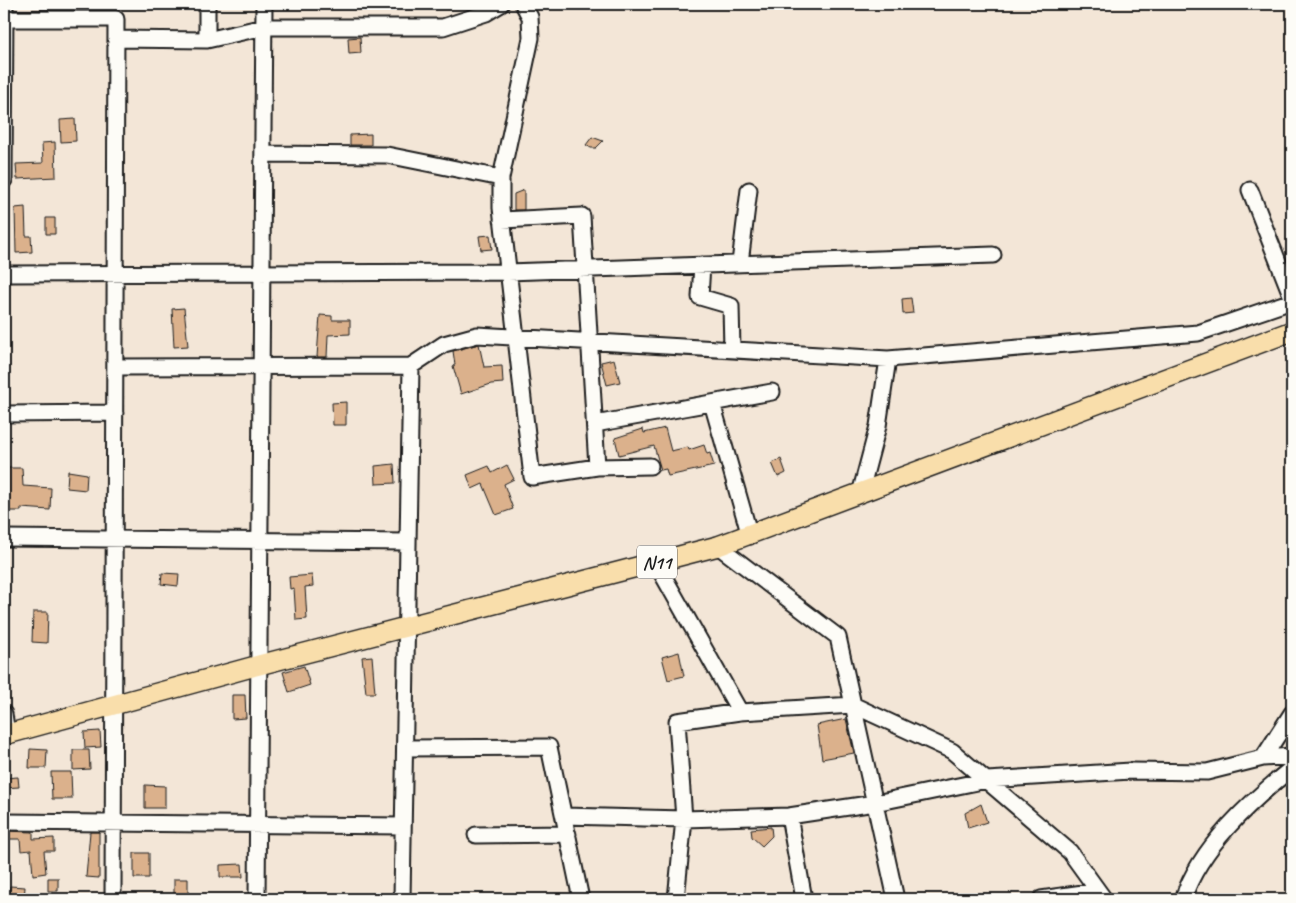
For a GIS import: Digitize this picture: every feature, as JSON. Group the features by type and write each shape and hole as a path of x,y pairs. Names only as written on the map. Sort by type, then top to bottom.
{"main road":[{"name":"N11","path":"6,735 259,665 656,563 750,536 1292,331"}],"street":[{"path":"207,4 207,40"},
{"path":"257,899 264,4"},
{"path":"116,39 207,40 264,27 443,27 486,13 501,4"},
{"path":"523,4 530,17 531,38 501,178 502,220 532,477 597,467 650,466"},
{"path":"4,180 5,14 116,19 113,899"},
{"path":"263,154 387,155 501,178"},
{"path":"740,264 749,190"},
{"path":"115,367 411,366 444,344 477,335 589,340 888,359 1198,333 1292,299 1250,190"},
{"path":"502,220 582,216 597,467"},
{"path":"4,274 508,272 993,255"},
{"path":"702,265 700,297 732,306 732,349"},
{"path":"860,494 878,426 888,359"},
{"path":"402,899 411,366"},
{"path":"595,424 772,392"},
{"path":"712,403 750,536"},
{"path":"4,414 115,413"},
{"path":"4,538 408,542"},
{"path":"718,546 838,637 896,899"},
{"path":"656,563 740,712"},
{"path":"676,899 684,820 677,721 740,712 853,705 952,751 1070,852 1100,895"},
{"path":"1263,758 1292,713"},
{"path":"4,714 6,735"},
{"path":"405,748 549,747 581,899"},
{"path":"564,816 684,820 789,816 875,803 987,780 1131,771 1207,772 1263,758 1292,756"},
{"path":"1183,899 1206,852 1261,793 1292,768"},
{"path":"789,816 804,899"},
{"path":"4,822 403,826"},
{"path":"476,835 568,834"},
{"path":"1042,899 1100,895"}],"building":[{"path":"360,37 361,53 349,54 348,38"},
{"path":"75,119 76,141 61,142 60,120"},
{"path":"371,134 371,145 350,145 350,135"},
{"path":"592,137 603,141 596,148 586,145"},
{"path":"55,142 56,177 17,179 16,164 43,163 42,143"},
{"path":"524,190 524,210 514,210 514,194"},
{"path":"25,207 26,236 31,236 32,252 16,253 15,208"},
{"path":"46,218 55,218 55,234 46,234"},
{"path":"490,235 492,249 481,250 479,236"},
{"path":"911,298 913,313 903,314 902,299"},
{"path":"184,308 188,346 174,347 172,309"},
{"path":"320,315 332,316 332,320 350,320 350,334 328,335 327,357 317,357"},
{"path":"479,344 484,367 502,366 503,383 491,384 461,394 453,366 455,365 453,351"},
{"path":"614,359 620,382 607,385 601,362"},
{"path":"346,402 346,425 333,425 332,403"},
{"path":"665,428 671,451 688,447 689,450 704,445 707,454 710,453 714,466 668,476 666,469 661,470 654,446 619,455 615,438 643,429 644,433"},
{"path":"781,459 786,473 778,477 772,463"},
{"path":"394,464 395,483 376,484 375,466"},
{"path":"507,465 514,479 504,484 513,509 496,515 483,484 472,489 467,475 489,466 492,473"},
{"path":"4,468 22,468 23,486 51,488 50,510 21,508 21,511 6,511"},
{"path":"68,471 87,474 86,490 67,488"},
{"path":"162,573 179,574 178,586 161,584"},
{"path":"312,575 313,586 305,587 307,619 296,620 294,588 290,589 289,577"},
{"path":"33,612 48,612 47,643 32,642"},
{"path":"679,652 684,676 668,680 662,657"},
{"path":"372,656 375,693 366,693 362,657"},
{"path":"304,666 310,685 289,692 283,672"},
{"path":"232,695 245,695 246,718 232,719"},
{"path":"846,719 854,753 822,759 817,725"},
{"path":"100,731 101,747 85,748 84,732"},
{"path":"30,749 47,750 46,768 29,768"},
{"path":"73,750 89,750 90,769 73,770"},
{"path":"51,772 71,772 72,799 52,799"},
{"path":"18,777 19,787 4,788 4,778"},
{"path":"145,785 165,786 165,808 145,808"},
{"path":"981,804 987,822 968,828 965,813"},
{"path":"771,827 772,836 762,846 752,837 751,829"},
{"path":"4,831 33,832 33,839 54,838 54,851 44,851 46,873 33,875 31,850 21,851 20,839 4,839"},
{"path":"90,832 99,832 99,878 86,877"},
{"path":"134,853 149,853 149,878 134,878"},
{"path":"242,864 243,877 220,877 220,865"},
{"path":"48,878 58,878 58,891 48,891"},
{"path":"174,879 188,879 188,897 174,897"},
{"path":"10,886 25,887 24,899 9,898"}]}
